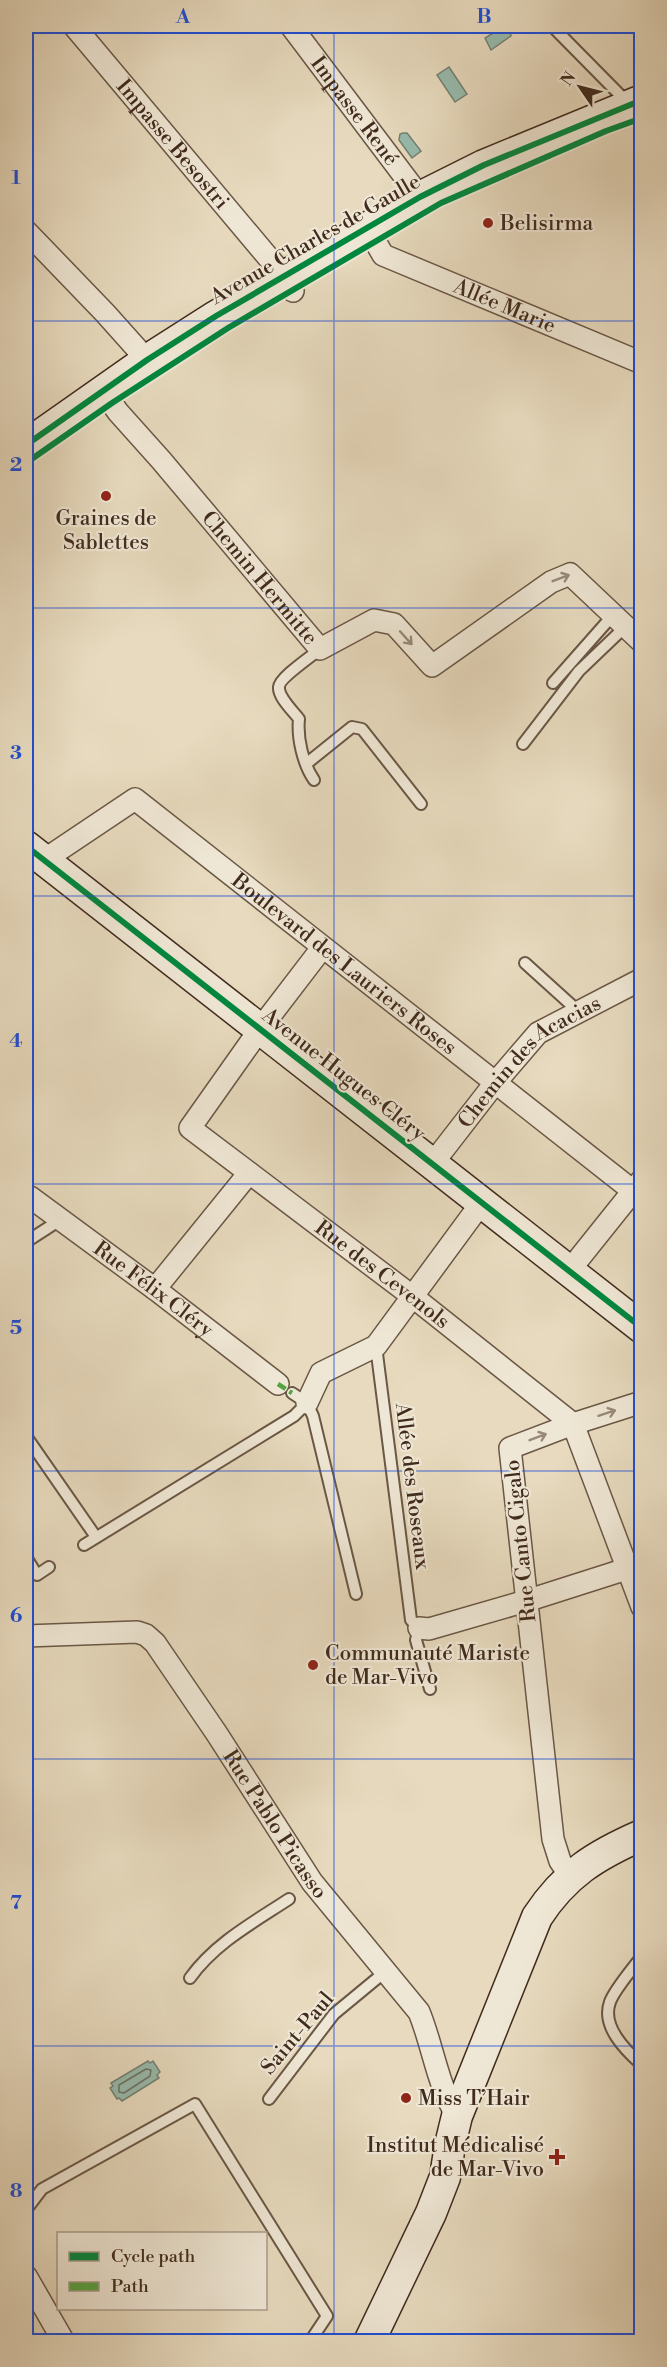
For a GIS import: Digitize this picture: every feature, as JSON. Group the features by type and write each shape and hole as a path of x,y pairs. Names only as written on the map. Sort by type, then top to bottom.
{"street":[{"name":"Impasse Besostri","path":"74,26 283,277"},
{"name":"Impasse René","path":"291,26 420,197"},
{"name":"Avenue Charles de Gaulle","path":"283,277 375,241 441,203 635,112"},
{"name":"Avenue Charles de Gaulle","path":"26,445 66,425 153,367 228,328 283,277 420,197 484,165 635,112"},
{"path":"26,231 153,367"},
{"name":"Allée Marie","path":"375,241 383,255 642,363"},
{"name":"Chemin Hermitte","path":"107,397 320,649 374,620 394,624 432,666 551,582 570,574 642,642"},
{"name":"Avenue Charles de Gaulle","path":"26,463 66,425"},
{"name":"Boulevard des Lauriers Roses","path":"35,853 135,799 495,1083 639,1190"},
{"name":"Avenue Hugues Cléry","path":"35,853 642,1328"},
{"path":"260,1029 322,948"},
{"name":"Chemin des Acacias","path":"433,1163 495,1083 538,1033 642,979"},
{"name":"Rue des Cevenols","path":"260,1029 190,1128 412,1296 573,1424"},
{"path":"155,1289 249,1173"},
{"path":"569,1271 639,1190"},
{"name":"Rue Félix Cléry","path":"30,1197 292,1393"},
{"path":"292,1393 321,1373 375,1346 482,1202"},
{"name":"Rue Canto Cigalo","path":"570,1876 560,1862 553,1839 510,1448 573,1424 642,1402"},
{"path":"573,1424 635,1567 642,1607"},
{"path":"419,1629 429,1629 635,1567"},
{"name":"Rue Pablo Picasso","path":"26,1636 137,1632 147,1635 155,1642 252,1786 312,1882 419,2012 446,2098 458,2116"},
{"path":"369,2342 431,2213 445,2177 458,2116 537,1917 551,1895 570,1876 592,1860 642,1834"},
{"path":"26,2276 64,2342"}],"lane":[{"path":"552,26 635,112"},
{"path":"554,683 619,621"},
{"path":"523,744 619,621"},
{"path":"314,780 306,764 298,729 299,719 280,693 279,687 282,679 320,649"},
{"path":"306,764 352,727 363,729 421,804"},
{"path":"525,963 578,1011"},
{"path":"26,1242 60,1220"},
{"name":"Allée des Roseaux","path":"375,1346 411,1620 419,1629 416,1640 430,1689"},
{"path":"84,1545 294,1416 292,1393"},
{"path":"292,1393 313,1416 356,1594"},
{"path":"26,1436 96,1537"},
{"path":"26,1557 37,1575 49,1567"},
{"path":"190,1978 200,1964 225,1942 248,1924 290,1899"},
{"path":"642,1956 609,2003 609,2026 628,2052 642,2065"},
{"name":"Saint-Paul","path":"269,2099 334,2014 386,1971"},
{"path":"26,2210 42,2189 195,2104 327,2316 313,2337"}],"water":[{"path":"504,26 510,29 511,36 491,50 485,38"},
{"path":"449,67 467,94 455,102 437,75"},
{"path":"407,133 421,151 412,158 399,140 400,134"},
{"path":"148,2061 150,2063 153,2061 160,2072 157,2075 159,2078 122,2101 117,2099 110,2088 113,2086 111,2083"}],"marked path":[{"path":"278,1384 292,1393"}],"cycle path":[{"path":"26,445 147,360 216,316 420,197 484,165 642,100"},
{"path":"26,463 112,403 228,328 441,203 606,131 642,118"},
{"path":"26,846 642,1328"}],"place":[{"name":"Belisirma","path":"488,223"},
{"name":"Graines de Sablettes","path":"106,496"},
{"name":"Communauté Mariste de Mar-Vivo","path":"313,1665"},
{"name":"Miss T’Hair","path":"406,2098"},
{"name":"Institut Médicalisé de Mar-Vivo","path":"557,2157"}]}
